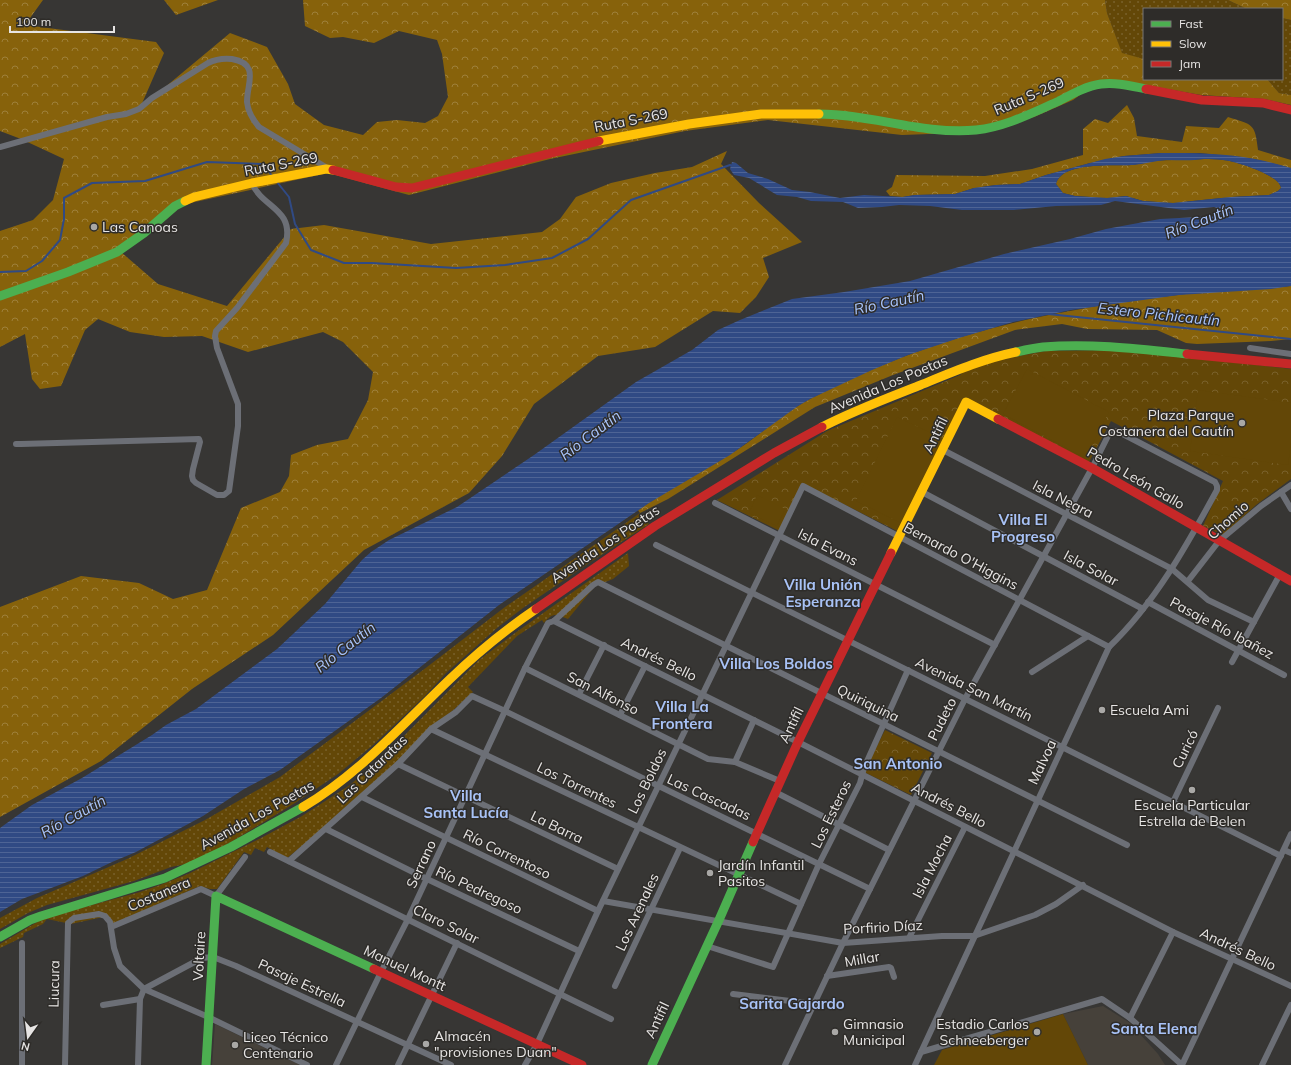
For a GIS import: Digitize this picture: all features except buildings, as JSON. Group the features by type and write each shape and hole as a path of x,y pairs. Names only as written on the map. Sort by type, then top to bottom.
{"main road":[{"name":"Ruta S-269","path":"0,296 68,272 117,252 144,233 175,206 186,200 255,183 315,171 330,169 396,188 412,188 583,144 689,124 761,114 826,114 940,130 976,130 1013,121 1088,87 1108,83 1121,84 1202,100 1263,103 1291,110"},
{"name":"Avenida Los Poetas","path":"0,937 30,920 41,916 165,878 231,846 309,804 348,776 384,745 449,680 484,648 523,618 655,526 774,453 847,415 965,367 1002,355 1042,347 1081,346 1141,349 1291,364"},
{"name":"Antifil","path":"652,1065 719,920 738,874 798,742 966,402"},
{"name":"Pedro León Gallo","path":"966,402 1092,468 1279,576 1291,581"},
{"name":"Voltaire","path":"206,1065 216,896"},
{"name":"Manuel Montt","path":"216,896 582,1065"}],"street":[{"path":"0,148 106,117 126,114 139,110 152,98 208,63 217,59 224,59 242,62 249,70 251,76 247,101 248,107 252,118 259,127 330,169"},
{"path":"16,444 198,439 200,442 193,469 193,480 217,494 224,495 228,492 238,426 238,404 217,348 215,336 216,331 237,308 286,243 288,234 287,226 281,214 255,191 255,183"},
{"path":"1250,348 1291,354"},
{"name":"Pudeto","path":"785,1065 843,943 965,699 1092,468 1110,432 1117,431 1215,482 1217,486"},
{"name":"Isla Negra","path":"943,450 1172,569 1188,581 1208,600 1254,622"},
{"name":"Chomio","path":"1188,581 1220,542 1261,506 1291,485"},
{"name":"Los Boldos","path":"525,1065 537,1044 598,911 803,486"},
{"name":"Bernardo O'Higgins","path":"803,486 1109,647"},
{"name":"Malvoa","path":"915,1065 1109,647 1119,638 1143,609 1172,569 1217,490 1217,486"},
{"name":"Isla Solar","path":"922,492 1143,609"},
{"path":"1281,492 1291,509"},
{"name":"Isla Evans","path":"715,503 994,645"},
{"name":"Avenida San Martín","path":"656,545 1172,802 1282,853 1291,853"},
{"path":"1232,662 1279,576"},
{"name":"Serrano","path":"336,1065 408,919 505,711 548,623 554,621 592,585 598,582"},
{"name":"Quiriquina","path":"598,582 1127,845"},
{"name":"Pasaje Río Ibañez","path":"1148,602 1284,675"},
{"name":"Andrés Bello","path":"554,621 1083,885 1173,932 1291,986"},
{"path":"1032,672 1088,636"},
{"path":"579,694 604,645"},
{"path":"620,715 646,666"},
{"name":"San Alfonso","path":"526,668 708,759 735,762 780,781"},
{"name":"Los Esteros","path":"707,946 773,967 819,864 860,782 862,774 908,670"},
{"name":"Las Cascadas","path":"472,696 870,889"},
{"name":"Las Cataratas","path":"289,861 362,798 398,764 431,729 456,712 472,696"},
{"name":"Curicó","path":"1172,802 1218,708"},
{"path":"735,762 754,720"},
{"name":"Los Torrentes","path":"431,729 801,904"},
{"name":"La Barra","path":"398,764 618,870"},
{"path":"775,792 889,850"},
{"name":"Río Correntoso","path":"362,798 598,911"},
{"name":"Isla Mocha","path":"909,938 965,826"},
{"name":"Río Pedregoso","path":"326,829 427,879 580,951"},
{"path":"921,1052 1102,999 1130,1018 1182,1065 1291,834"},
{"name":"Los Arenales","path":"615,986 680,848"},
{"name":"Claro Solar","path":"270,852 611,1019"},
{"path":"216,896 245,857"},
{"name":"Porfirio Díaz","path":"603,901 788,932 843,943 954,935 974,936 1035,915 1056,904 1083,885"},
{"name":"Costanera","path":"111,927 201,889 216,896"},
{"name":"Liucura","path":"65,1065 68,923 72,919 98,914 107,917 111,927"},
{"path":"111,927 114,948 120,966 144,989 307,1065"},
{"path":"1130,1018 1173,932"},
{"path":"22,943 22,1065"},
{"path":"398,1065 456,943"},
{"path":"138,1065 140,999 144,989 202,958 213,957"},
{"name":"Pasaje Estrella","path":"213,957 236,966 451,1065"},
{"name":"Millar","path":"827,976 889,967 891,968 894,977"},
{"path":"733,994 814,1004"},
{"path":"103,1005 140,999"},
{"path":"1262,1065 1291,1005"}],"shaded area":[{"path":"1103,1006 1130,1023 1158,1054 1165,1065 1088,1065 1063,1014"},
{"name":"Liceo Técnico Centenario","path":"215,1024 300,1065 212,1065"}],"green space":[{"path":"0,0 43,0 25,25 156,42 164,53 140,108 230,33 267,47 288,84 295,104 324,125 363,135 377,122 397,120 425,123 438,116 448,97 442,54 437,40 399,31 374,43 343,37 330,38 305,26 303,0 1105,0 1107,13 1122,53 1143,59 1143,80 1268,80 1279,93 1291,95 1291,105 1264,99 1201,95 1122,81 1094,85 1073,100 1034,117 956,133 902,135 768,120 685,131 550,159 409,195 328,173 181,205 121,252 158,284 227,306 291,229 324,225 431,244 542,232 560,219 576,197 611,183 655,173 692,167 727,151 721,164 759,203 802,242 763,258 769,277 756,297 740,313 713,311 655,347 598,356 534,404 502,456 469,493 364,550 273,635 192,689 101,761 0,817 0,607 81,576 139,583 173,599 207,590 241,508 280,492 289,476 291,455 317,445 348,439 368,400 373,372 343,342 323,332 248,352 202,336 164,337 130,332 98,319 85,330 61,386 40,389 32,379 25,334 0,347 0,231 33,220 53,200 64,159 0,131"},
{"path":"164,0 218,0 176,15"},
{"path":"1105,0 1228,0 1245,8 1143,8 1143,59 1122,54 1107,13"},
{"path":"1228,0 1291,0 1291,20 1283,18 1283,8 1245,8"},
{"path":"1283,18 1291,20 1291,95 1279,93 1268,80 1283,80"},
{"path":"1127,105 1134,118 1137,136 1182,142 1186,126 1219,128 1228,117 1243,122 1251,126 1254,130 1258,150 1291,160 1291,168 1254,159 1200,153 1161,153 1124,156 1090,163 1020,184 974,188 955,194 915,195 903,197 890,196 886,191 892,187 896,175 985,176 1032,169 1083,155 1083,129 1095,119 1108,123"},
{"path":"1218,159 1246,166 1273,178 1279,183 1281,188 1269,195 1173,203 1143,201 1126,196 1107,198 1075,196 1063,193 1056,184 1060,177 1068,171 1078,168 1102,165 1133,165 1160,160"},
{"path":"1291,286 1291,339 1197,344 1186,343 1157,330 1087,329 1062,324 1015,330 893,375 815,407 668,499 640,513 638,510 729,455 799,405 872,369 904,356 1003,325 1097,306 1192,293"},
{"path":"1128,350 1291,369 1291,479 1256,505 1223,535 1203,526 1223,481 1111,421 1089,462 967,399 899,532 802,483 780,531 717,500 827,431 960,375 967,369 1003,359 1046,351"},
{"name":"Plaza Parque Costanera del Cautín","path":"1027,369 1109,412 1085,458 1003,414"},
{"name":"Plaza Parque Costanera del Cautín","path":"1198,390 1291,403 1291,443 1288,465 1190,451"},
{"path":"897,417 944,439 903,524 856,501"},
{"path":"757,495 785,509 777,526 749,513"},
{"path":"640,513 649,524 523,608 497,628 446,673 425,696 373,745 338,774 295,803 231,842 191,863 171,867 134,881 47,905 28,913 0,929 0,918 37,898 127,859 205,820 280,777 505,607"},
{"path":"628,553 629,566 613,579 595,586 568,619 558,615 552,616 544,623 542,620 517,636 468,687 473,692 324,828 287,858 267,847 264,852 255,848 251,855 244,852 217,889 210,889 200,886 110,925 108,916 71,924 47,919 43,924 24,933 23,937 0,948 0,944 44,918 140,892 188,874 302,816 350,785 391,749 479,660"},
{"path":"885,730 932,753 911,795 864,772"},
{"name":"Estadio Carlos Schneeberger","path":"1063,1014 1088,1065 934,1065 942,1050"}],"water":[{"name":"Río Cautín","path":"1161,153 1220,154 1260,160 1291,168 1291,286 1271,289 1179,295 1071,310 1013,322 908,355 810,399 730,455 649,503 499,605 381,698 280,770 244,789 203,816 136,852 83,876 22,899 0,912 0,828 32,805 82,778 166,725 196,709 277,649 325,604 362,560 371,552 389,540 457,507 534,455 636,382 692,350 718,330 792,299 910,281 1004,254 1106,229 1160,219 1218,216 1221,212 1220,209 1214,207 1184,210 1115,201 1101,205 1056,206 1014,210 962,210 930,206 899,205 858,208 843,202 811,201 797,197 777,195 749,178 734,175 730,169 732,162 736,163 748,173 768,179 792,190 840,198 864,195 902,197 915,195 955,194 974,188 1020,184 1046,175 1105,159","holes":["1218,159 1246,166 1273,178 1279,183 1281,188 1269,195 1173,203 1143,201 1126,196 1107,198 1075,196 1063,193 1056,184 1060,177 1068,171 1078,168 1102,165 1133,165 1166,160"]}],"waterway":[{"path":"0,272 26,271 42,261 60,240 64,219 64,198 92,183 145,181 207,162 263,164 273,177"},
{"path":"277,182 289,197 295,224 311,250 344,263 372,263 456,268 505,265 552,258 588,239 631,200 730,165 732,166"},
{"name":"Estero Pichicautín","path":"1048,314 1291,339"}],"traffic: fast":[{"path":"819,114 858,117 936,130 976,130 997,126 1018,119 1095,85 1118,84 1146,89"},
{"path":"0,296 68,272 117,252 144,233 175,206 185,201"},
{"path":"1016,352 1043,347 1079,346 1115,347 1187,354"},
{"path":"0,937 30,920 41,916 165,878 231,847 303,807"},
{"path":"652,1065 719,920 753,842"},
{"path":"206,1065 216,896 374,969"}],"traffic: slow":[{"path":"599,141 689,124 761,114 819,114"},
{"path":"185,201 194,197 252,183 326,169 333,170"},
{"path":"822,427 869,405 954,371 991,358 1016,352"},
{"path":"891,553 966,402 998,419"},
{"path":"303,807 343,780 379,748 470,661 502,634 536,609"}],"traffic: jam":[{"path":"1146,89 1202,100 1263,103 1291,110"},
{"path":"333,170 396,187 412,188 599,141"},
{"path":"1187,354 1291,364"},
{"path":"998,419 1092,468 1291,581"},
{"path":"536,609 655,526 774,453 822,427"},
{"path":"753,842 798,742 891,553"},
{"path":"374,969 582,1065"}],"place":[{"name":"Las Canoas","path":"94,227"},
{"name":"Plaza Parque Costanera del Cautín","path":"1242,423"},
{"name":"Escuela Ami","path":"1102,710"},
{"name":"Escuela Particular Estrella de Belen","path":"1192,790"},
{"name":"Jardín Infantil Pasitos","path":"710,873"},
{"name":"Gimnasio Municipal","path":"835,1032"},
{"name":"Estadio Carlos Schneeberger","path":"1037,1032"},
{"name":"Almacén \"provisiones Duan\"","path":"426,1044"},
{"name":"Liceo Técnico Centenario","path":"235,1045"}],"district":[{"name":"Villa El Progreso","path":"1023,528"},
{"name":"Villa Unión Esperanza","path":"823,592"},
{"name":"Villa Los Boldos","path":"776,663"},
{"name":"Villa La Frontera","path":"682,714"},
{"name":"San Antonio","path":"898,763"},
{"name":"Villa Santa Lucía","path":"466,804"},
{"name":"Sarita Gajardo","path":"792,1003"},
{"name":"Santa Elena","path":"1154,1028"}]}
